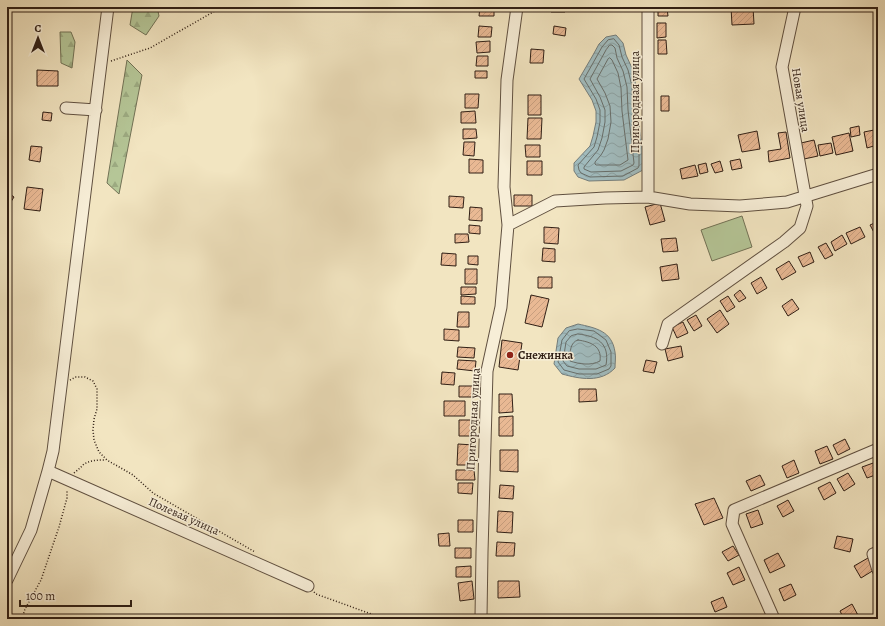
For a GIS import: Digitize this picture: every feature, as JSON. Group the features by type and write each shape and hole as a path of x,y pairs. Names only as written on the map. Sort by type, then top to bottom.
{"street":[{"path":"7,580 31,530 53,451 108,7"},
{"name":"Пригородная улица","path":"481,617 487,371 501,307 508,225 504,187 507,80 517,7"},
{"name":"Пригородная улица","path":"648,7 648,197"},
{"name":"Новая улица","path":"662,344 668,324 784,242 800,228 807,206 782,67 795,7"},
{"path":"66,108 96,110"},
{"path":"508,225 555,201 648,197 690,204 740,206 787,202 878,174"},
{"path":"774,619 732,524 734,510 878,449"},
{"name":"Полевая улица","path":"48,470 308,586"},
{"path":"878,552 873,554 878,570"}],"path":[{"path":"101,64 150,48 222,7"},
{"path":"61,386 76,377 85,377 93,381 97,389 97,409 93,430 94,440 99,452 107,460 134,475 152,493 257,553"},
{"path":"73,473 90,461 107,460"},
{"path":"22,619 25,609 41,580 59,527 67,498 67,491"},
{"path":"308,586 316,594 385,619"},
{"path":"432,619 481,617"}],"green space":[{"path":"133,7 157,7 159,16 146,35 130,25"},
{"path":"60,32 71,32 75,42 72,68 61,63"},
{"path":"127,60 142,75 119,194 107,183"},
{"path":"742,216 752,247 712,261 701,230"}],"water":[{"path":"616,35 623,43 626,55 632,68 636,86 637,109 643,154 643,170 624,180 589,181 578,177 574,171 574,163 590,146 596,122 596,111 592,100 579,79 599,44 606,37"},
{"path":"578,324 597,329 607,335 610,339 615,352 615,368 609,373 597,378 576,377 562,374 554,364 558,338 566,328"}],"building":[{"path":"480,7 494,7 494,16 479,16"},
{"path":"551,7 565,7 565,12 551,12"},
{"path":"731,7 753,7 754,24 732,25"},
{"path":"658,8 667,8 668,16 658,16"},
{"path":"657,23 666,23 666,37 657,38"},
{"path":"479,26 492,27 491,37 478,37"},
{"path":"554,26 566,28 565,36 553,34"},
{"path":"658,40 666,40 667,54 658,54"},
{"path":"490,41 490,52 477,53 476,42"},
{"path":"531,49 544,50 543,63 530,63"},
{"path":"477,56 488,56 488,66 476,66"},
{"path":"37,70 58,71 58,86 37,86"},
{"path":"475,71 487,71 487,78 475,78"},
{"path":"465,94 479,94 478,108 465,108"},
{"path":"528,95 541,95 541,115 528,115"},
{"path":"661,96 669,96 669,111 661,111"},
{"path":"475,111 476,123 461,123 461,112"},
{"path":"43,112 52,113 51,121 42,120"},
{"path":"528,118 542,118 541,139 527,139"},
{"path":"859,126 860,135 851,137 850,128"},
{"path":"463,129 476,129 477,138 463,139"},
{"path":"874,130 877,145 867,148 864,132"},
{"path":"757,131 760,149 742,152 738,135"},
{"path":"786,132 790,158 769,162 768,151 781,149 778,133"},
{"path":"849,133 853,151 836,155 832,137"},
{"path":"814,140 818,156 804,159 801,143"},
{"path":"464,142 475,142 474,156 463,155"},
{"path":"831,143 833,153 820,156 818,145"},
{"path":"525,145 540,145 540,157 526,157"},
{"path":"31,146 42,147 40,162 29,160"},
{"path":"469,159 483,160 483,173 469,173"},
{"path":"740,159 742,168 732,170 730,161"},
{"path":"527,161 542,161 542,175 527,175"},
{"path":"720,161 723,171 715,173 711,164"},
{"path":"706,163 708,172 700,174 698,165"},
{"path":"695,165 698,176 682,179 680,169"},
{"path":"27,187 43,189 40,211 24,209"},
{"path":"7,192 14,197 7,208"},
{"path":"514,195 532,195 532,206 514,206"},
{"path":"449,196 464,197 463,208 449,207"},
{"path":"660,203 665,221 650,225 645,207"},
{"path":"470,207 482,208 482,221 469,220"},
{"path":"877,222 878,223 878,238 870,225"},
{"path":"469,225 480,226 480,234 469,233"},
{"path":"544,227 559,228 558,244 544,243"},
{"path":"860,227 865,237 851,244 846,233"},
{"path":"455,234 468,234 469,242 455,243"},
{"path":"842,235 847,244 835,251 831,242"},
{"path":"676,238 678,251 663,252 661,239"},
{"path":"826,243 833,255 825,259 818,247"},
{"path":"543,248 555,249 555,262 542,261"},
{"path":"810,252 814,262 803,267 798,257"},
{"path":"442,253 456,254 456,266 441,265"},
{"path":"468,256 478,256 478,265 468,264"},
{"path":"789,261 796,272 782,280 776,269"},
{"path":"677,264 679,279 662,281 660,267"},
{"path":"465,269 477,269 477,284 465,284"},
{"path":"538,277 552,277 552,288 538,288"},
{"path":"761,277 767,288 757,294 751,283"},
{"path":"461,287 476,287 476,294 461,295"},
{"path":"740,290 746,298 739,302 734,295"},
{"path":"531,295 549,299 542,327 525,323"},
{"path":"461,296 475,297 475,304 461,304"},
{"path":"728,296 735,307 727,312 720,301"},
{"path":"792,299 799,309 788,316 782,306"},
{"path":"720,310 729,324 717,333 707,319"},
{"path":"458,312 469,312 469,327 457,327"},
{"path":"696,315 702,326 694,331 687,320"},
{"path":"683,322 688,333 677,338 672,327"},
{"path":"444,329 459,330 459,341 444,340"},
{"name":"Снежинка","path":"502,340 522,343 518,370 499,367"},
{"path":"681,346 683,357 668,361 665,349"},
{"path":"458,347 475,348 474,358 457,357"},
{"path":"458,360 476,361 475,371 457,369"},
{"path":"646,360 657,362 654,373 643,371"},
{"path":"442,372 455,373 454,385 441,384"},
{"path":"459,386 474,386 475,397 459,397"},
{"path":"579,389 596,389 597,401 579,402"},
{"path":"499,394 512,394 513,412 499,413"},
{"path":"444,401 465,401 465,416 444,416"},
{"path":"513,416 513,436 499,436 499,417"},
{"path":"459,420 473,420 473,436 459,436"},
{"path":"845,439 850,449 838,455 833,445"},
{"path":"458,444 474,445 474,465 457,465"},
{"path":"827,446 833,459 820,464 815,451"},
{"path":"500,450 518,450 518,472 500,471"},
{"path":"794,460 799,473 787,478 782,466"},
{"path":"876,462 878,474 867,478 862,467"},
{"path":"456,470 474,470 475,480 456,480"},
{"path":"848,473 855,484 844,491 837,479"},
{"path":"760,475 765,485 751,491 746,481"},
{"path":"830,482 836,493 824,500 818,488"},
{"path":"458,483 473,483 472,494 458,493"},
{"path":"500,485 514,486 513,499 499,498"},
{"path":"714,498 723,518 704,525 695,504"},
{"path":"788,500 794,511 783,517 777,506"},
{"path":"758,510 763,524 751,528 746,514"},
{"path":"498,511 513,512 512,533 497,532"},
{"path":"458,520 473,520 473,532 458,532"},
{"path":"449,533 450,546 439,546 438,534"},
{"path":"837,536 853,539 850,552 834,548"},
{"path":"497,542 515,543 514,556 496,556"},
{"path":"733,546 739,555 728,561 722,552"},
{"path":"455,548 471,548 471,558 455,558"},
{"path":"778,553 785,566 770,573 764,560"},
{"path":"868,558 874,570 861,578 854,566"},
{"path":"471,566 471,577 456,577 456,567"},
{"path":"739,567 745,580 733,585 727,573"},
{"path":"472,581 474,599 460,601 458,583"},
{"path":"498,581 519,581 520,597 498,598"},
{"path":"791,584 796,595 784,601 779,589"},
{"path":"723,597 727,607 715,612 711,602"},
{"path":"852,604 859,617 856,619 844,619 840,611"}],"place":[{"name":"Снежинка","path":"510,355"}]}
